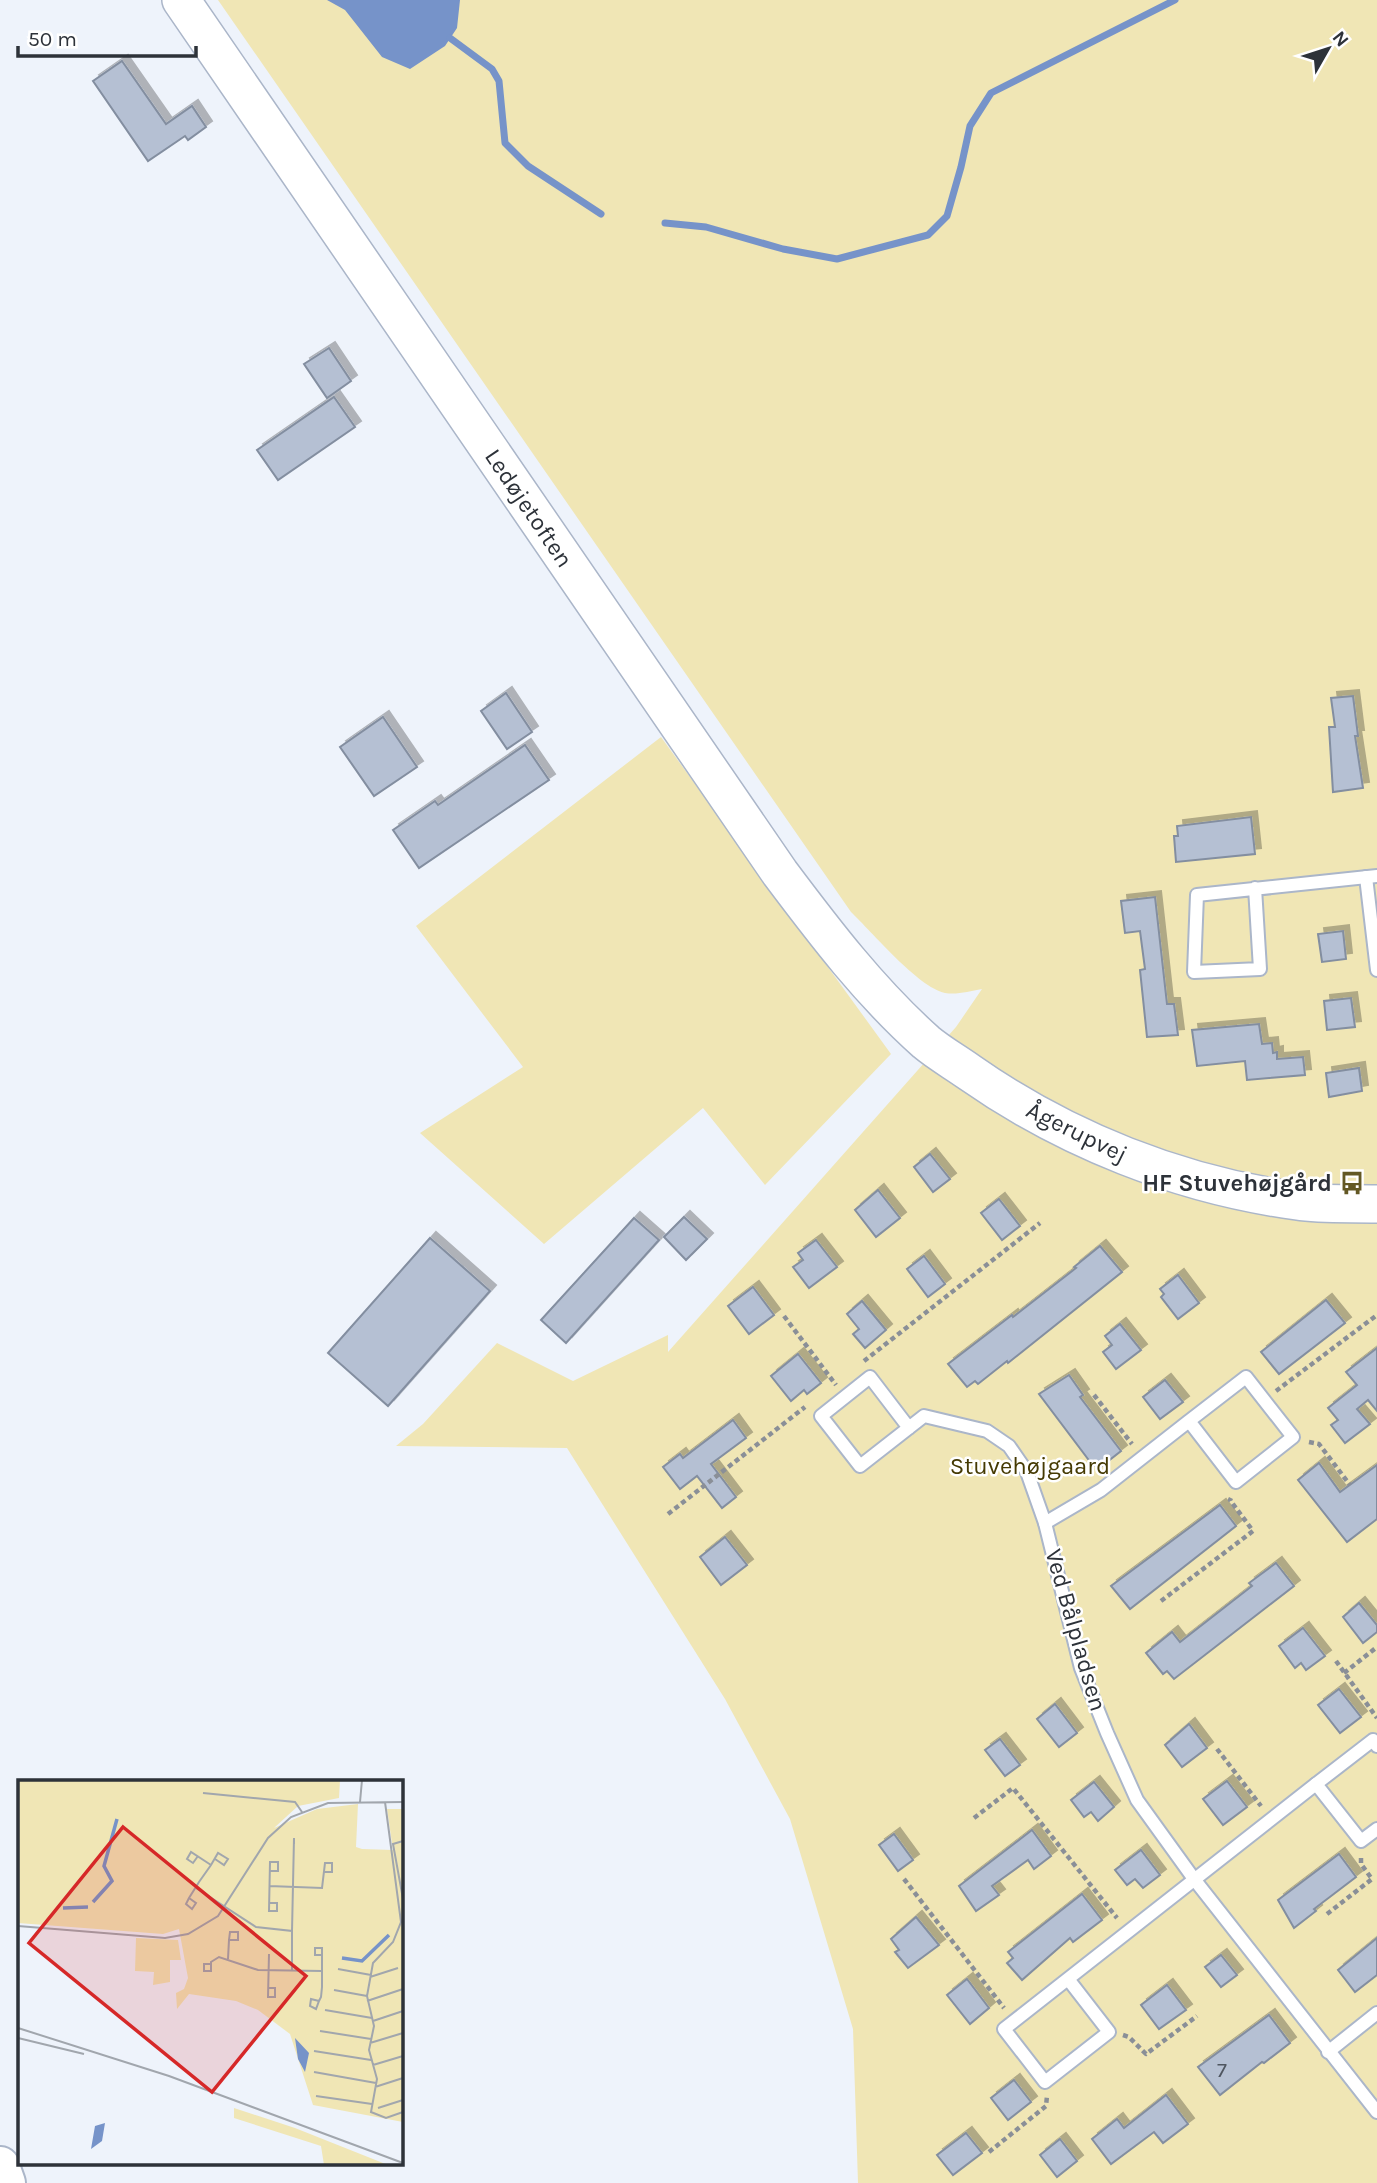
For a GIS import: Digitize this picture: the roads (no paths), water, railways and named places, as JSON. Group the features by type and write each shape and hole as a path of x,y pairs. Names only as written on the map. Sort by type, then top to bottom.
{"highway":[{"path":"0,2166 6,2183"}],"street":[{"name":"Ledøjetoften","path":"181,0 780,873 833,944 889,1007"},
{"name":"Ågerupvej","path":"889,1007 928,1044 995,1090 1061,1127 1137,1161 1221,1187 1287,1199 1377,1204"}],"lane":[{"path":"1255,888 1260,969 1194,972 1197,895 1255,888 1372,876 1377,970"},
{"name":"Ved Bålpladsen","path":"909,1427 870,1377 821,1416 860,1466 924,1416 987,1431 1009,1446 1027,1472 1045,1523 1082,1668 1137,1800 1194,1880 1377,2112"},
{"name":"Ved Bålpladsen","path":"1045,1523 1101,1490 1246,1377 1293,1437 1236,1482 1189,1422"},
{"path":"1068,1979 1109,2032 1045,2082 1004,2029 1373,1740 1377,1746"},
{"path":"1317,1784 1362,1840 1377,1829"},
{"path":"1328,2052 1377,2013"}],"water":[{"path":"327,0 460,0 457,28 445,46 410,69 382,57 345,10"}],"waterway":[{"path":"665,223 706,227 783,249 837,259 928,235 947,216 970,126 991,93 1175,0"},
{"path":"450,38 492,69 499,81 505,143 528,166 601,214"}],"place":[{"name":"HF Stuvehøjgård","path":"1352,1183"}],"park label":[{"name":"Stuvehøjgaard","path":"1030,1466"}]}
